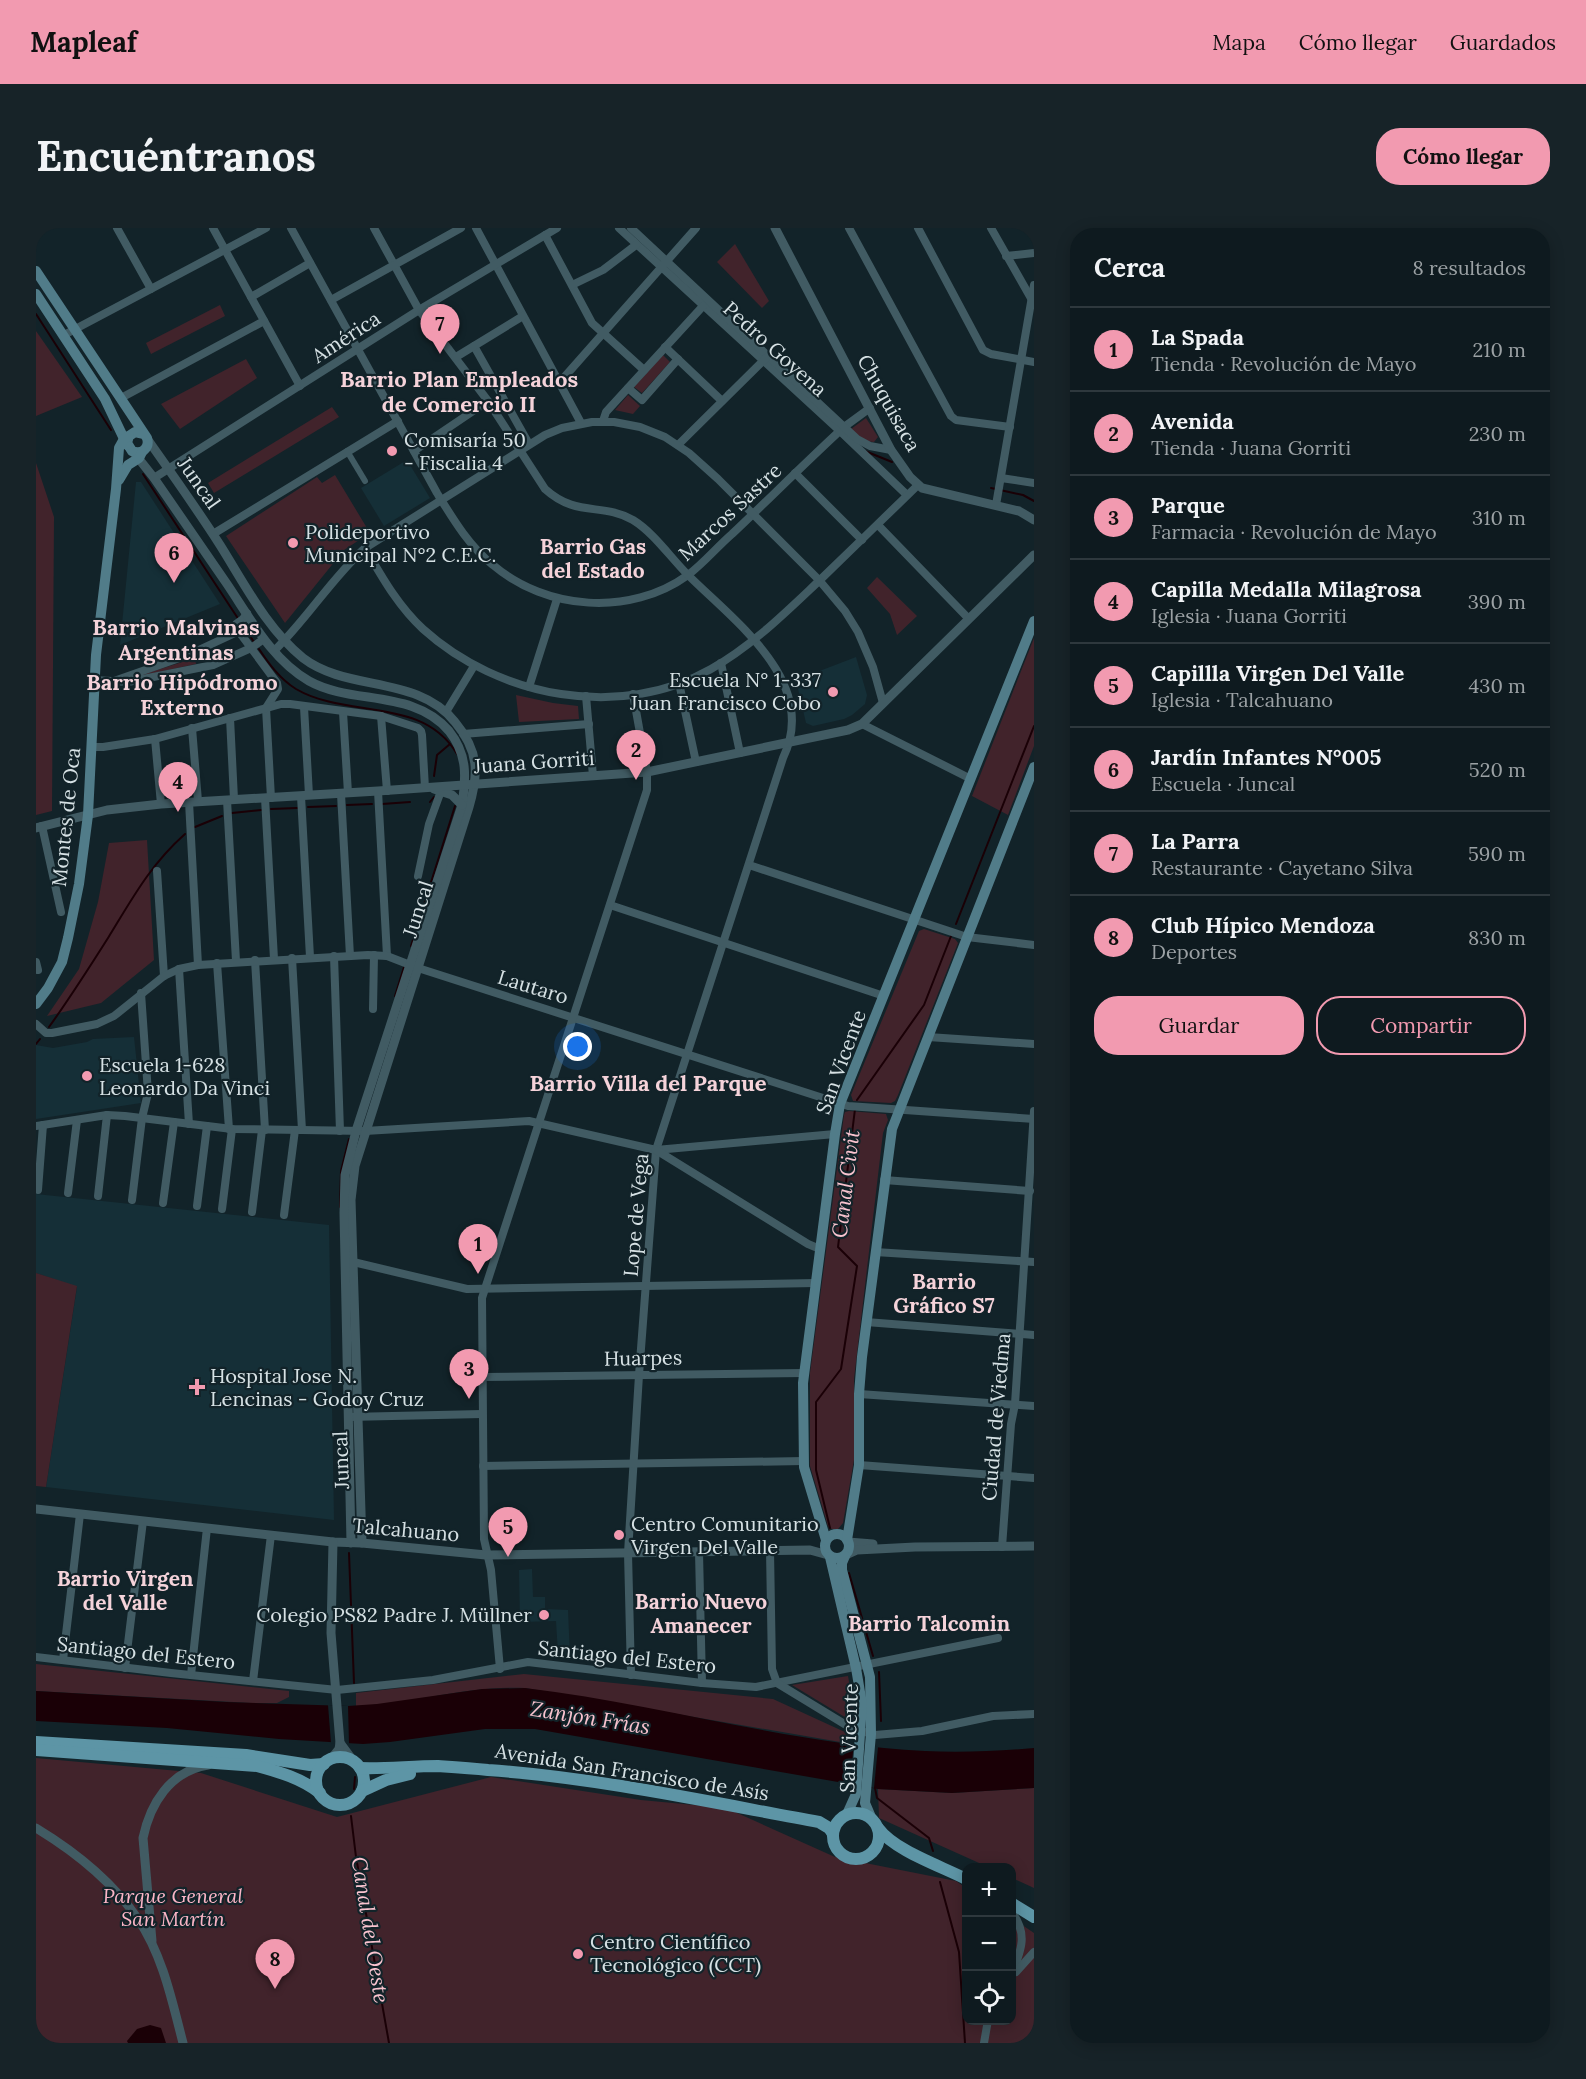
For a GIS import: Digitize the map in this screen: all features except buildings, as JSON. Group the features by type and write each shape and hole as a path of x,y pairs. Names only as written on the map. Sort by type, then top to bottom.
{"main road":[{"path":"36,271 146,437 147,448 133,447"},
{"path":"36,294 105,399 133,447"},
{"path":"117,482 128,465 135,432 146,437"},
{"name":"Montes de Oca","path":"36,1004 56,975 68,938 79,884 87,815 95,680 119,448 133,447"},
{"name":"San Vicente","path":"826,1540 804,1461 804,1373 834,1134 840,1104 1034,621"},
{"path":"848,1541 837,1534 826,1540 824,1549 829,1556 837,1559 845,1555 849,1549 848,1541 859,1465 859,1394 866,1322 890,1136 898,1110 1033,772"},
{"name":"San Vicente","path":"845,1555 842,1570 868,1665 871,1692 862,1786 871,1817"},
{"name":"San Vicente","path":"829,1556 856,1668 866,1739"},
{"path":"36,1742 237,1754 310,1765 347,1759 357,1765 363,1775 362,1791 358,1797 345,1804 331,1803 306,1783 257,1766 36,1750"},
{"path":"320,1793 317,1776 328,1761"},
{"name":"Avenida San Francisco de Asís","path":"357,1765 394,1769 441,1766 502,1771 652,1791 819,1822 833,1834 836,1848 847,1857 861,1858 873,1851 895,1851 922,1857"},
{"name":"Avenida San Francisco de Asís","path":"362,1791 397,1776 462,1768"},
{"name":"San Vicente","path":"844,1816 862,1786"},
{"name":"Avenida San Francisco de Asís","path":"796,1818 844,1816 859,1812 871,1817 890,1842 962,1877"},
{"path":"833,1834 837,1823 844,1816"},
{"path":"873,1851 879,1840 878,1828"},
{"path":"1020,1907 1034,1917"}],"street":[{"path":"117,228 151,289"},
{"path":"213,228 300,386"},
{"path":"64,335 266,228"},
{"name":"Marcos Sastre","path":"291,228 441,500 463,534 492,565 524,586 557,599 589,603 622,601 650,594 688,575 842,429 870,408"},
{"path":"375,228 419,310 488,401 536,478 555,498 572,506 608,512 631,519 641,526 755,639 781,678 787,695 792,725 790,743"},
{"path":"331,300 461,228"},
{"path":"476,228 581,423"},
{"name":"América","path":"154,478 419,310 557,228"},
{"name":"Pedro Goyena","path":"619,228 636,245 663,265 842,429 907,495"},
{"name":"Pedro Goyena","path":"631,228 703,306 766,359"},
{"path":"560,382 696,228"},
{"name":"Chuquisaca","path":"775,228 891,450 918,485"},
{"path":"849,228 951,416 956,420 1010,427"},
{"path":"918,228 983,350 991,354 1034,362"},
{"path":"991,228 1032,300"},
{"path":"545,235 592,323 644,370"},
{"path":"572,285 603,270 636,245"},
{"path":"1006,256 1034,253"},
{"path":"251,297 310,263"},
{"path":"996,505 1034,285"},
{"path":"603,421 606,412 703,306"},
{"path":"456,357 524,316"},
{"path":"121,398 264,321"},
{"path":"474,346 529,444"},
{"path":"665,347 722,401"},
{"path":"628,388 642,400 678,359"},
{"path":"678,445 766,359"},
{"path":"414,451 488,401"},
{"path":"213,534 398,421"},
{"path":"274,651 351,560 365,548 529,444 562,428 603,421 640,427 678,445 718,479 819,580 845,611 858,632 873,667 883,703"},
{"name":"Pedro Goyena","path":"842,429 865,444 891,450"},
{"name":"Juncal","path":"146,437 269,621 285,640 320,669 384,685 434,703 446,712 464,734 474,756 476,784 360,1131 351,1200 349,1261 357,1543"},
{"name":"Juncal","path":"133,447 274,651 302,675 322,687 406,705 438,721 450,732 458,746 466,772 462,805 414,966"},
{"path":"348,451 365,481"},
{"path":"795,473 862,540"},
{"path":"999,487 1034,483"},
{"path":"365,548 395,598 414,620 474,666 529,687 558,694 586,696 633,694 679,683 721,663 755,639 918,485 932,491 1019,511 1034,520"},
{"path":"878,525 968,618"},
{"name":"Juana Gorriti","path":"39,827 107,810 160,804 648,772 848,730 862,724 1034,555"},
{"path":"529,687 557,599"},
{"path":"113,681 188,655 233,634 236,624 247,613"},
{"path":"235,630 277,683 278,689 266,708 274,959"},
{"path":"95,680 128,682 213,665 251,648 264,639"},
{"path":"721,663 740,753"},
{"path":"446,712 474,666"},
{"path":"679,683 696,762"},
{"path":"500,1669 491,1570 484,1539 481,1307 646,790 648,772 633,694"},
{"path":"586,696 592,776"},
{"path":"91,747 155,739 281,704 381,716 421,731 427,788 452,795 462,805"},
{"path":"304,707 310,957"},
{"path":"343,712 350,956"},
{"path":"381,716 387,956"},
{"path":"230,718 236,962"},
{"path":"464,734 589,724"},
{"path":"862,724 970,779"},
{"path":"192,728 198,965"},
{"path":"155,739 160,804"},
{"name":"Lope de Vega","path":"631,1675 628,1553 656,1150 725,943 783,758 790,743"},
{"path":"418,876 429,824 441,791"},
{"path":"39,827 62,912"},
{"path":"749,865 967,937 1034,945"},
{"path":"157,871 164,976"},
{"path":"610,905 884,996"},
{"path":"373,1009 374,955"},
{"name":"Lautaro","path":"36,1024 46,1033 52,1034 97,1024 114,1016 164,976 179,969 198,965 310,957 387,956 840,1104 1034,1119"},
{"path":"334,957 340,1131"},
{"path":"284,1215 299,1130 292,958"},
{"path":"252,1212 264,1130 255,960"},
{"path":"217,963 230,1129 222,1209"},
{"path":"179,969 189,1124"},
{"path":"132,1200 142,1118 148,1093 141,993"},
{"path":"928,1038 1034,1044"},
{"name":"Ciudad de Viedma","path":"1002,1547 1006,1475 1015,1404 1034,1111"},
{"path":"98,1196 107,1115"},
{"path":"38,1190 40,1126 107,1115 230,1129 264,1130 360,1131 529,1121 656,1150 834,1134"},
{"path":"68,1193 76,1120"},
{"path":"163,1203 174,1122"},
{"path":"197,1206 207,1126"},
{"path":"656,1150 808,1244 820,1249"},
{"path":"884,1180 1030,1191"},
{"path":"875,1252 1034,1262"},
{"path":"349,1261 467,1289 815,1283"},
{"path":"866,1322 1034,1335"},
{"name":"Huarpes","path":"482,1377 804,1373"},
{"path":"859,1394 1034,1406"},
{"path":"353,1417 482,1414"},
{"path":"483,1466 804,1461"},
{"path":"859,1465 1034,1478"},
{"name":"Talcahuano","path":"36,1509 333,1542 486,1555 810,1550 829,1556"},
{"path":"63,1660 80,1514"},
{"path":"125,1668 143,1521"},
{"path":"191,1675 207,1528"},
{"path":"254,1681 272,1535"},
{"path":"810,1550 826,1540"},
{"path":"848,1541 915,1547"},
{"path":"328,1761 339,1749 340,1743 331,1633 333,1542"},
{"path":"845,1555 857,1550 915,1547 1034,1546"},
{"path":"770,1550 772,1669 777,1683 866,1739 993,1716 1034,1714"},
{"path":"699,1551 702,1683"},
{"name":"Santiago del Estero","path":"36,1657 336,1690 433,1680 528,1662 702,1683 756,1687 998,1638"},
{"path":"340,1743 357,1765"},
{"path":"153,1947 143,1839 151,1809 159,1796 180,1776 198,1767 218,1763"},
{"path":"36,1828 56,1840 94,1870 122,1898 138,1920 153,1947 170,1992 183,2043"},
{"path":"1013,1971 1023,1943 1020,1907"},
{"path":"1016,1972 1034,1952"},
{"path":"984,2043 987,2025"}],"shaded area":[{"path":"407,460 430,498 384,526 361,488"},
{"path":"136,482 141,482 220,604 120,645"},
{"name":"Escuela N° 1-337 Juan Francisco Cobo","path":"856,657 867,695 865,704 844,719 813,726 806,723 796,680"},
{"name":"Escuela 1-628 Leonardo Da Vinci","path":"134,1037 141,1103 36,1119 36,1045 53,1048 93,1039"},
{"name":"Hospital Jose N. Lencinas - Godoy Cruz","path":"36,1194 329,1225 334,1520 46,1487 77,1287 36,1273"},
{"name":"Colegio PS82 Padre J. Müllner","path":"532,1569 533,1597 545,1597 545,1609 568,1610 570,1656 558,1654 556,1621 520,1622 519,1570"}],"green space":[{"path":"735,244 769,301 762,308 717,262"},
{"path":"220,305 225,316 151,354 146,343"},
{"path":"36,331 82,397 36,416"},
{"path":"663,355 670,362 642,393 634,387"},
{"path":"246,359 257,378 180,429 161,404"},
{"path":"628,395 640,406 633,414 615,410"},
{"path":"332,407 339,417 214,493 208,483"},
{"path":"866,418 878,437 874,442 865,441 851,429"},
{"path":"36,463 54,517 52,811 36,815"},
{"name":"Polideportivo Municipal N°2 C.E.C.","path":"335,475 370,533 344,550 285,623 226,536 317,477 322,483"},
{"path":"877,577 917,616 897,635 890,614 867,588"},
{"path":"1034,638 1034,746 1008,815 972,796"},
{"path":"195,658 196,664 135,677"},
{"path":"516,695 578,706 579,719 519,722"},
{"path":"147,840 154,960 101,1003 47,1016 79,969 98,902 109,843"},
{"path":"924,929 955,939 958,943 898,1095 891,1103 853,1101 851,1095 919,931"},
{"path":"849,1111 886,1114 888,1120 883,1133 854,1379 854,1460 843,1523 838,1529 832,1529 828,1526 810,1466 810,1373 844,1115"},
{"path":"36,1273 77,1286 46,1487 36,1486"},
{"path":"36,1664 289,1691 289,1697 277,1703 251,1703 36,1691"},
{"path":"524,1674 773,1699 847,1733 846,1743 525,1688 483,1689 356,1706 356,1693"},
{"path":"848,1676 856,1721 853,1722 792,1685"},
{"name":"Parque General San Martín","path":"36,1758 201,1773 337,1817 491,1777 641,1800 726,1808 835,1857 956,1881 962,1885 962,2025 1016,2025 1016,1921 1034,1933 1034,2043 36,2043"},
{"path":"1034,1788 1034,1888 1016,1880 1016,1863 979,1863 879,1818 878,1789 952,1793"}],"water":[{"name":"Zanjón Frías","path":"525,1688 575,1695 774,1732 875,1747 952,1752 1034,1748 1034,1788 952,1793 878,1789 535,1729 485,1729 363,1744 279,1739 167,1728 36,1721 36,1691 226,1702 348,1706 482,1689"},
{"path":"150,2025 161,2028 166,2043 128,2043 127,2041 137,2029"}],"pier":[{"path":"328,1705 348,1706 349,1744 331,1743"},
{"path":"854,1744 878,1747 874,1788 849,1784"}],"waterway":[{"path":"36,314 111,430"},
{"name":"Canal Civit","path":"865,451 892,462"},
{"path":"143,474 239,620"},
{"name":"Canal Civit","path":"991,488 1023,495 1034,501"},
{"path":"242,624 254,642"},
{"path":"259,649 280,676 296,689 338,704 405,716 425,724 442,736 457,754"},
{"name":"Canal Civit","path":"956,924 1034,726"},
{"path":"434,776 437,755 450,744"},
{"path":"430,802 434,797"},
{"path":"382,804 410,802"},
{"path":"347,805 372,804"},
{"path":"308,807 336,806"},
{"path":"411,946 455,806"},
{"path":"271,809 297,808"},
{"path":"232,813 261,810"},
{"path":"195,827 222,816"},
{"path":"49,1027 87,972 142,883 185,834"},
{"name":"Canal Civit","path":"857,1100 924,1005 951,936"},
{"path":"395,996 404,967"},
{"path":"36,1044 40,1039"},
{"name":"Canal Civit","path":"830,1528 816,1470 816,1402 841,1369 857,1266 838,1247 855,1109"},
{"path":"340,1207 341,1171 349,1139"},
{"name":"Canal del Oeste","path":"349,1553 354,1683"},
{"name":"Canal Civit","path":"849,1573 873,1656"},
{"name":"Canal Civit","path":"879,1672 881,1721"},
{"path":"354,1789 355,1777"},
{"name":"Canal Civit","path":"875,1788 877,1798 929,1838 933,1851"},
{"name":"Canal del Oeste","path":"351,1816 356,1857 389,2043"},
{"name":"Canal Civit","path":"940,1882 959,1952 965,2043"}],"place":[{"name":"La Parra","path":"440,354"},
{"name":"Comisaría 50 - Fiscalia 4","path":"392,451"},
{"name":"Polideportivo Municipal N°2 C.E.C.","path":"293,543"},
{"name":"Jardín Infantes N°005","path":"174,583"},
{"name":"Escuela N° 1-337 Juan Francisco Cobo","path":"833,692"},
{"name":"Avenida","path":"636,780"},
{"name":"Capilla Medalla Milagrosa","path":"178,812"},
{"name":"Escuela 1-628 Leonardo Da Vinci","path":"87,1076"},
{"name":"La Spada","path":"478,1274"},
{"name":"Hospital Jose N. Lencinas - Godoy Cruz","path":"197,1387"},
{"name":"Parque","path":"469,1399"},
{"name":"Centro Comunitario Virgen Del Valle","path":"619,1535"},
{"name":"Capillla Virgen Del Valle","path":"508,1557"},
{"name":"Colegio PS82 Padre J. Müllner","path":"544,1615"},
{"name":"Centro Científico Tecnológico (CCT)","path":"578,1954"},
{"name":"Club Hípico Mendoza","path":"275,1989"}],"district":[{"name":"Barrio Plan Empleados de Comercio II","path":"459,392"},
{"name":"Barrio Gas del Estado","path":"593,559"},
{"name":"Barrio Malvinas Argentinas","path":"176,640"},
{"name":"Barrio Hipódromo Externo","path":"182,695"},
{"name":"Barrio Villa del Parque","path":"648,1083"},
{"name":"Barrio Gráfico S7","path":"944,1294"},
{"name":"Barrio Virgen del Valle","path":"125,1591"},
{"name":"Barrio Nuevo Amanecer","path":"701,1614"},
{"name":"Barrio Talcomin","path":"929,1624"}]}
